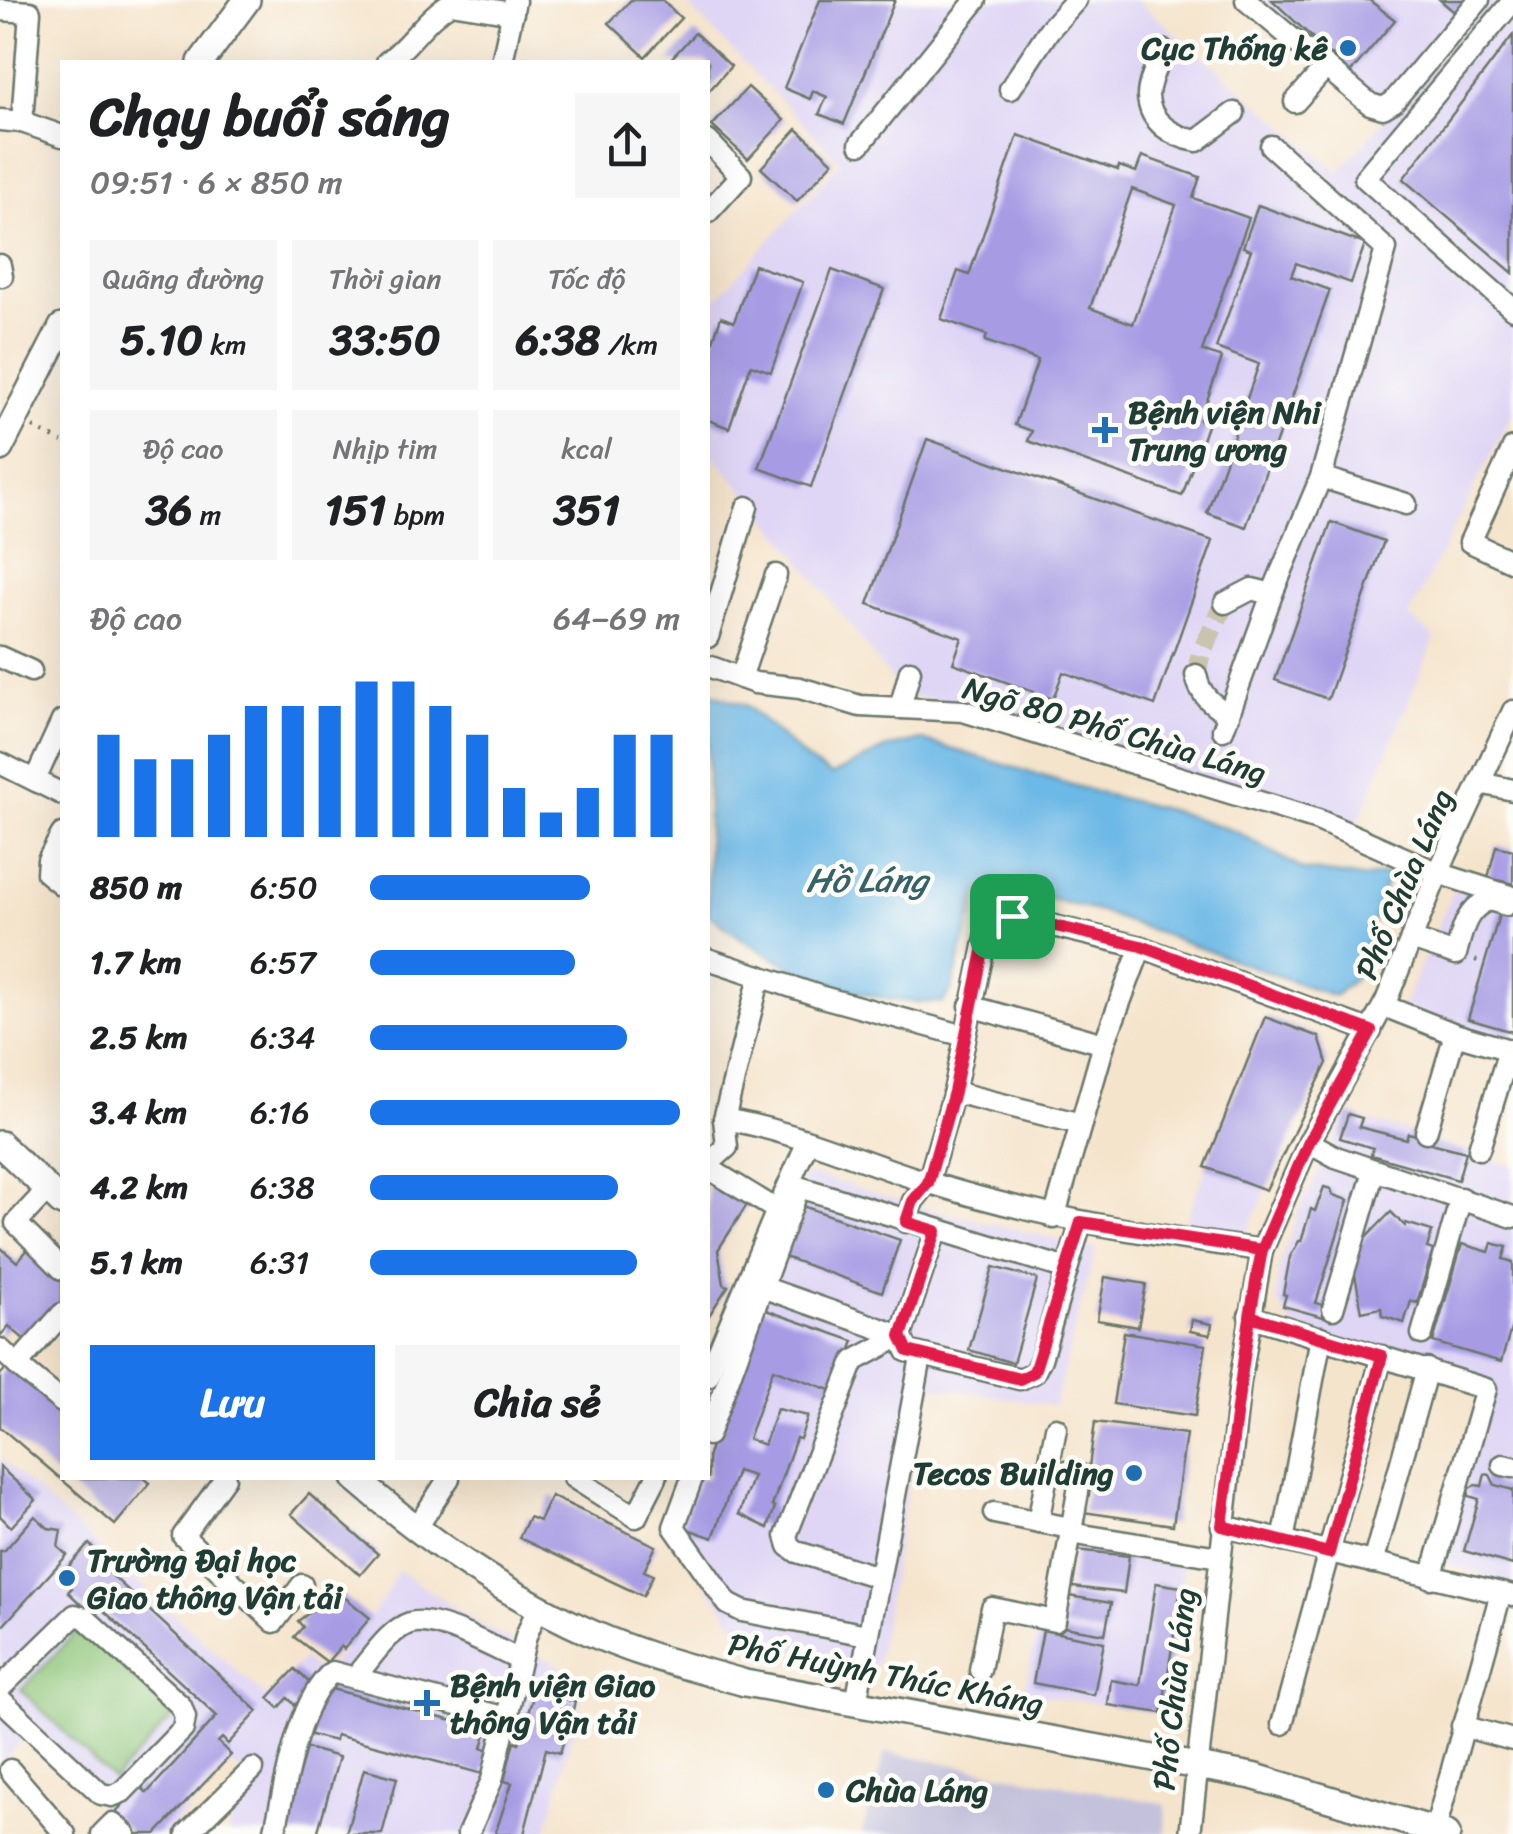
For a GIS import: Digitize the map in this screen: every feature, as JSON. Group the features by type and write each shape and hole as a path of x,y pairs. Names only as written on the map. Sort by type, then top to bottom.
{"main road":[{"path":"202,60 246,0"},
{"path":"0,448 60,331"},
{"path":"0,1144 55,1196"},
{"name":"Phố Huỳnh Thúc Kháng","path":"357,1480 470,1569 593,1634 674,1662 745,1684 1252,1776 1432,1831"}],"street":[{"path":"860,144 976,0"},
{"path":"1010,89 1050,30 1076,0"},
{"path":"1246,0 1370,104 1383,108 1393,102 1479,0"},
{"path":"1513,1 1365,178 1513,309"},
{"path":"391,60 429,18 451,3 514,7 502,60"},
{"path":"0,10 30,12 22,122"},
{"path":"1162,50 1148,95 1164,130 1197,141 1234,114"},
{"path":"1295,102 1326,67"},
{"path":"0,120 22,122 60,135"},
{"path":"710,143 740,176 710,210"},
{"path":"1196,675 1199,690 1226,723 1272,594 1321,477 1386,249 1271,146"},
{"path":"1513,448 1470,542 1513,562"},
{"path":"1321,477 1406,504"},
{"path":"710,630 747,506"},
{"path":"741,678 776,575"},
{"path":"1225,603 1252,589 1272,594"},
{"path":"0,657 31,671"},
{"name":"Ngõ 80 Phố Chùa Láng","path":"710,667 755,683 800,688 860,706 963,711 1318,820 1438,873 1513,897"},
{"path":"900,708 910,671"},
{"name":"Phố Chùa Láng","path":"1190,1834 1222,1526 1262,1250 1309,1142 1384,1006 1438,873 1513,710"},
{"path":"35,780 60,726"},
{"path":"0,762 60,793"},
{"path":"1480,783 1513,790"},
{"path":"60,838 48,860 47,873 60,883"},
{"path":"1411,939 1463,956 1466,920 1480,903 1489,900 1513,908"},
{"path":"906,1222 913,1201 928,1183 954,1092 987,932 996,916 1012,916 1141,946 1371,1031"},
{"path":"1054,1218 1104,1044 1141,946"},
{"path":"710,960 965,1036"},
{"path":"710,1164 727,1148 716,1122 760,976"},
{"path":"970,1006 1104,1044"},
{"path":"1384,1006 1454,1034 1511,1051 1479,1149"},
{"path":"1426,1132 1454,1034"},
{"path":"954,1092 1081,1124"},
{"path":"716,1122 768,1127 928,1183 1054,1218 1262,1250"},
{"path":"710,1371 808,1141"},
{"path":"1309,1142 1374,1171 1513,1217"},
{"path":"710,1167 777,1210"},
{"path":"1333,1309 1374,1171"},
{"path":"710,1430 799,1187 1067,1269"},
{"path":"0,1240 16,1223 55,1196"},
{"path":"1422,1334 1461,1198"},
{"path":"936,1231 901,1336 908,1351 1020,1379 1034,1372 1081,1222"},
{"path":"16,1223 60,1267"},
{"path":"762,1287 901,1336"},
{"path":"17,1365 60,1316"},
{"path":"1250,1316 1486,1389 1432,1578"},
{"path":"878,1577 797,1552 789,1546 786,1536 854,1361 901,1336"},
{"path":"1284,1542 1321,1337"},
{"path":"0,1349 60,1400"},
{"path":"1282,1724 1382,1356"},
{"path":"856,1703 921,1357"},
{"path":"1373,1563 1427,1370"},
{"path":"1038,1522 1056,1428"},
{"path":"980,1670 992,1608 1056,1622 1081,1475 1052,1470"},
{"path":"223,1480 183,1536 274,1622 302,1585"},
{"path":"416,1529 448,1480"},
{"path":"577,1480 636,1517 655,1480"},
{"path":"691,1480 674,1527 728,1604 742,1611 868,1635"},
{"path":"994,1513 1065,1527 1070,1534 1219,1557"},
{"path":"1222,1526 1507,1595 1462,1726 1432,1831"},
{"path":"468,1834 492,1780 520,1660 538,1607"},
{"path":"0,1688 75,1615 85,1618 181,1706 185,1717 183,1729 122,1792 112,1796 102,1794 0,1699"},
{"path":"354,1678 398,1630 412,1622 427,1622 458,1632 520,1660"},
{"path":"274,1834 300,1728 315,1692 332,1672 506,1718"},
{"path":"1462,1726 1513,1740"},
{"path":"10,1770 65,1834"},
{"path":"187,1834 253,1770"},
{"path":"102,1834 113,1823 125,1834"}],"path":[{"path":"16,418 60,441"},
{"path":"1463,956 1485,964"}],"shaded area":[{"name":"Bệnh viện Nhi Trung ương","path":"683,0 1136,0 1339,172 1487,0 1513,0 1513,411 1409,616 1435,638 1356,827 958,703 904,695 786,541 710,451 710,306 841,162"},
{"path":"1253,0 1473,0 1381,102"},
{"path":"1457,882 1513,900 1513,1046 1403,1007"},
{"path":"1265,1017 1319,1037 1327,1063 1243,1241 1183,1227"},
{"path":"1348,1114 1513,1166 1513,1586 1441,1561 1491,1387 1292,1325 1276,1299 1279,1265 1300,1209"},
{"path":"809,1174 929,1209 1096,1249 1054,1406 926,1385 876,1666 747,1640 664,1526 681,1480 710,1480 710,1405 789,1193"},
{"path":"0,1458 267,1698 303,1659 323,1675 383,1600 398,1570 474,1621 586,1680 546,1834 228,1834 234,1812 228,1807 245,1773 231,1765 166,1834 131,1834 25,1738 0,1762"},
{"path":"1076,1542 1184,1556 1162,1713 1023,1692 1040,1624 1059,1629"},
{"path":"885,1752 1166,1804 1165,1834 862,1834"}],"green space":[{"path":"82,1626 174,1716 113,1780 21,1690"}],"water":[{"name":"Hồ Láng","path":"710,693 747,706 807,760 832,775 887,748 922,740 1237,832 1304,870 1363,878 1389,873 1355,978 1334,996 1101,912 994,885 978,895 951,991 943,1002 879,997 849,990 789,966 710,915"}],"building":[{"path":"631,0 662,0 681,18 645,57 609,23"},
{"path":"820,0 895,0 844,124 819,114 827,97 813,91 810,99 784,88"},
{"name":"Cục Thống kê","path":"1272,0 1369,0 1395,20 1350,73"},
{"path":"1440,0 1471,0 1458,15"},
{"path":"695,33 731,66 710,90 710,60 670,60"},
{"path":"1513,35 1513,273 1403,179"},
{"path":"748,87 784,120 748,159 712,126"},
{"path":"797,129 833,162 797,201 761,168"},
{"path":"1018,135 1118,170 1119,166 1136,172 1142,156 1200,177 1193,198 1249,218 1202,351 1222,358 1200,420 1208,423 1182,496 1028,441 1032,431 1015,425 1038,360 985,341 987,335 941,319 958,271 969,275","holes":["1132,189 1176,205 1133,324 1090,308"]},
{"path":"1258,205 1365,244 1351,283 1296,263 1291,276 1330,290 1246,527 1207,513 1259,364 1216,348 1251,250 1243,247"},
{"path":"754,265 803,282 771,372 751,365 729,428 710,421 710,349 721,317 734,322"},
{"path":"832,270 884,289 811,487 759,468"},
{"path":"927,439 1213,541 1155,705 1063,672 1053,699 953,663 962,638 868,604"},
{"path":"1331,522 1384,541 1328,699 1275,680"},
{"path":"1496,846 1513,850 1513,884 1488,878"},
{"path":"1501,909 1513,912 1513,1032 1468,1019"},
{"path":"1265,1017 1319,1037 1327,1063 1266,1190 1205,1167"},
{"path":"1348,1114 1362,1118 1359,1127 1406,1139 1408,1133 1466,1152 1458,1180 1371,1155 1373,1148 1340,1138"},
{"path":"710,1178 748,1203 718,1250 724,1284 728,1286 710,1314"},
{"path":"1324,1187 1348,1200 1316,1303 1326,1306 1323,1317 1283,1306 1283,1294 1290,1257"},
{"path":"797,1204 900,1240 882,1292 779,1255"},
{"path":"1391,1212 1405,1226 1406,1223 1432,1231 1427,1248 1433,1250 1417,1303 1411,1301 1404,1323 1382,1316 1381,1308 1362,1312 1352,1258 1353,1251"},
{"path":"1492,1243 1507,1247 1503,1259 1513,1262 1513,1322 1501,1362 1433,1342 1462,1244 1489,1252"},
{"path":"0,1247 17,1262 30,1247 60,1273 60,1303 27,1342 9,1326 0,1336"},
{"path":"993,1267 1037,1279 1013,1363 969,1350"},
{"path":"1105,1277 1146,1284 1138,1327 1097,1320"},
{"path":"760,1308 854,1341 836,1392 773,1369 748,1439 764,1445 777,1409 808,1416 800,1439 796,1438 768,1528 739,1514 753,1476 737,1471 713,1538 682,1527 699,1480 710,1480 710,1449"},
{"path":"1192,1320 1212,1324 1210,1335 1190,1331"},
{"path":"1124,1332 1206,1345 1195,1416 1113,1404"},
{"path":"10,1364 60,1406 60,1478 0,1427 0,1375"},
{"name":"Tecos Building","path":"1095,1422 1186,1434 1173,1525 1083,1512"},
{"path":"0,1467 36,1500 11,1527 0,1516"},
{"path":"1485,1474 1490,1475 1495,1485 1513,1490 1513,1565 1464,1551 1479,1499 1469,1496 1468,1489 1482,1486"},
{"path":"62,1480 150,1483 115,1525"},
{"path":"309,1494 378,1554 360,1575 291,1514"},
{"path":"551,1496 656,1546 644,1571 653,1575 643,1596 519,1538 529,1517 539,1521"},
{"path":"35,1516 48,1528 61,1530 58,1547 67,1555 0,1629 0,1551"},
{"path":"89,1544 110,1564 105,1569 258,1711 228,1744 222,1738 218,1742 231,1755 156,1834 133,1834 113,1815 140,1786 147,1793 217,1716 101,1608 93,1616 68,1592 72,1588 60,1576"},
{"path":"1077,1550 1129,1556 1124,1593 1072,1587"},
{"path":"1156,1583 1181,1587 1162,1713 1108,1705 1111,1680 1140,1685"},
{"path":"338,1592 370,1618 344,1649 341,1646 327,1662 294,1637 303,1627 298,1621 321,1604 327,1608"},
{"path":"1069,1596 1111,1603 1105,1634 1064,1627"},
{"path":"1043,1630 1104,1642 1094,1695 1033,1683"},
{"path":"295,1669 313,1686 295,1705 288,1698 279,1708 268,1698"},
{"path":"320,1686 487,1730 482,1748 490,1750 483,1774 336,1735 335,1741 307,1734"},
{"path":"535,1690 575,1702 560,1753 546,1749 524,1834 495,1834 512,1783 504,1781 514,1741 519,1743"},
{"path":"306,1748 339,1757 317,1834 282,1834"},
{"path":"364,1769 397,1778 382,1834 346,1834"}],"tunnel":[{"path":"1196,675 1201,653 1225,603"}],"place":[{"name":"Cục Thống kê","path":"1348,48"},
{"name":"Bệnh viện Nhi Trung ương","path":"1105,430"},
{"name":"Tecos Building","path":"1134,1473"},
{"name":"Trường Đại học Giao thông Vận tải","path":"67,1578"},
{"name":"Bệnh viện Giao thông Vận tải","path":"427,1703"},
{"name":"Chùa Láng","path":"826,1790"}],"route":[{"path":"1012,916 996,916 987,932 954,1092 928,1183 913,1201 906,1222 936,1231 901,1336 908,1351 1020,1379 1034,1372 1081,1222 1262,1250 1250,1316 1240,1382 1222,1526 1329,1553 1382,1356 1250,1316 1262,1250 1309,1142 1371,1031 1141,946 1012,916"}]}
